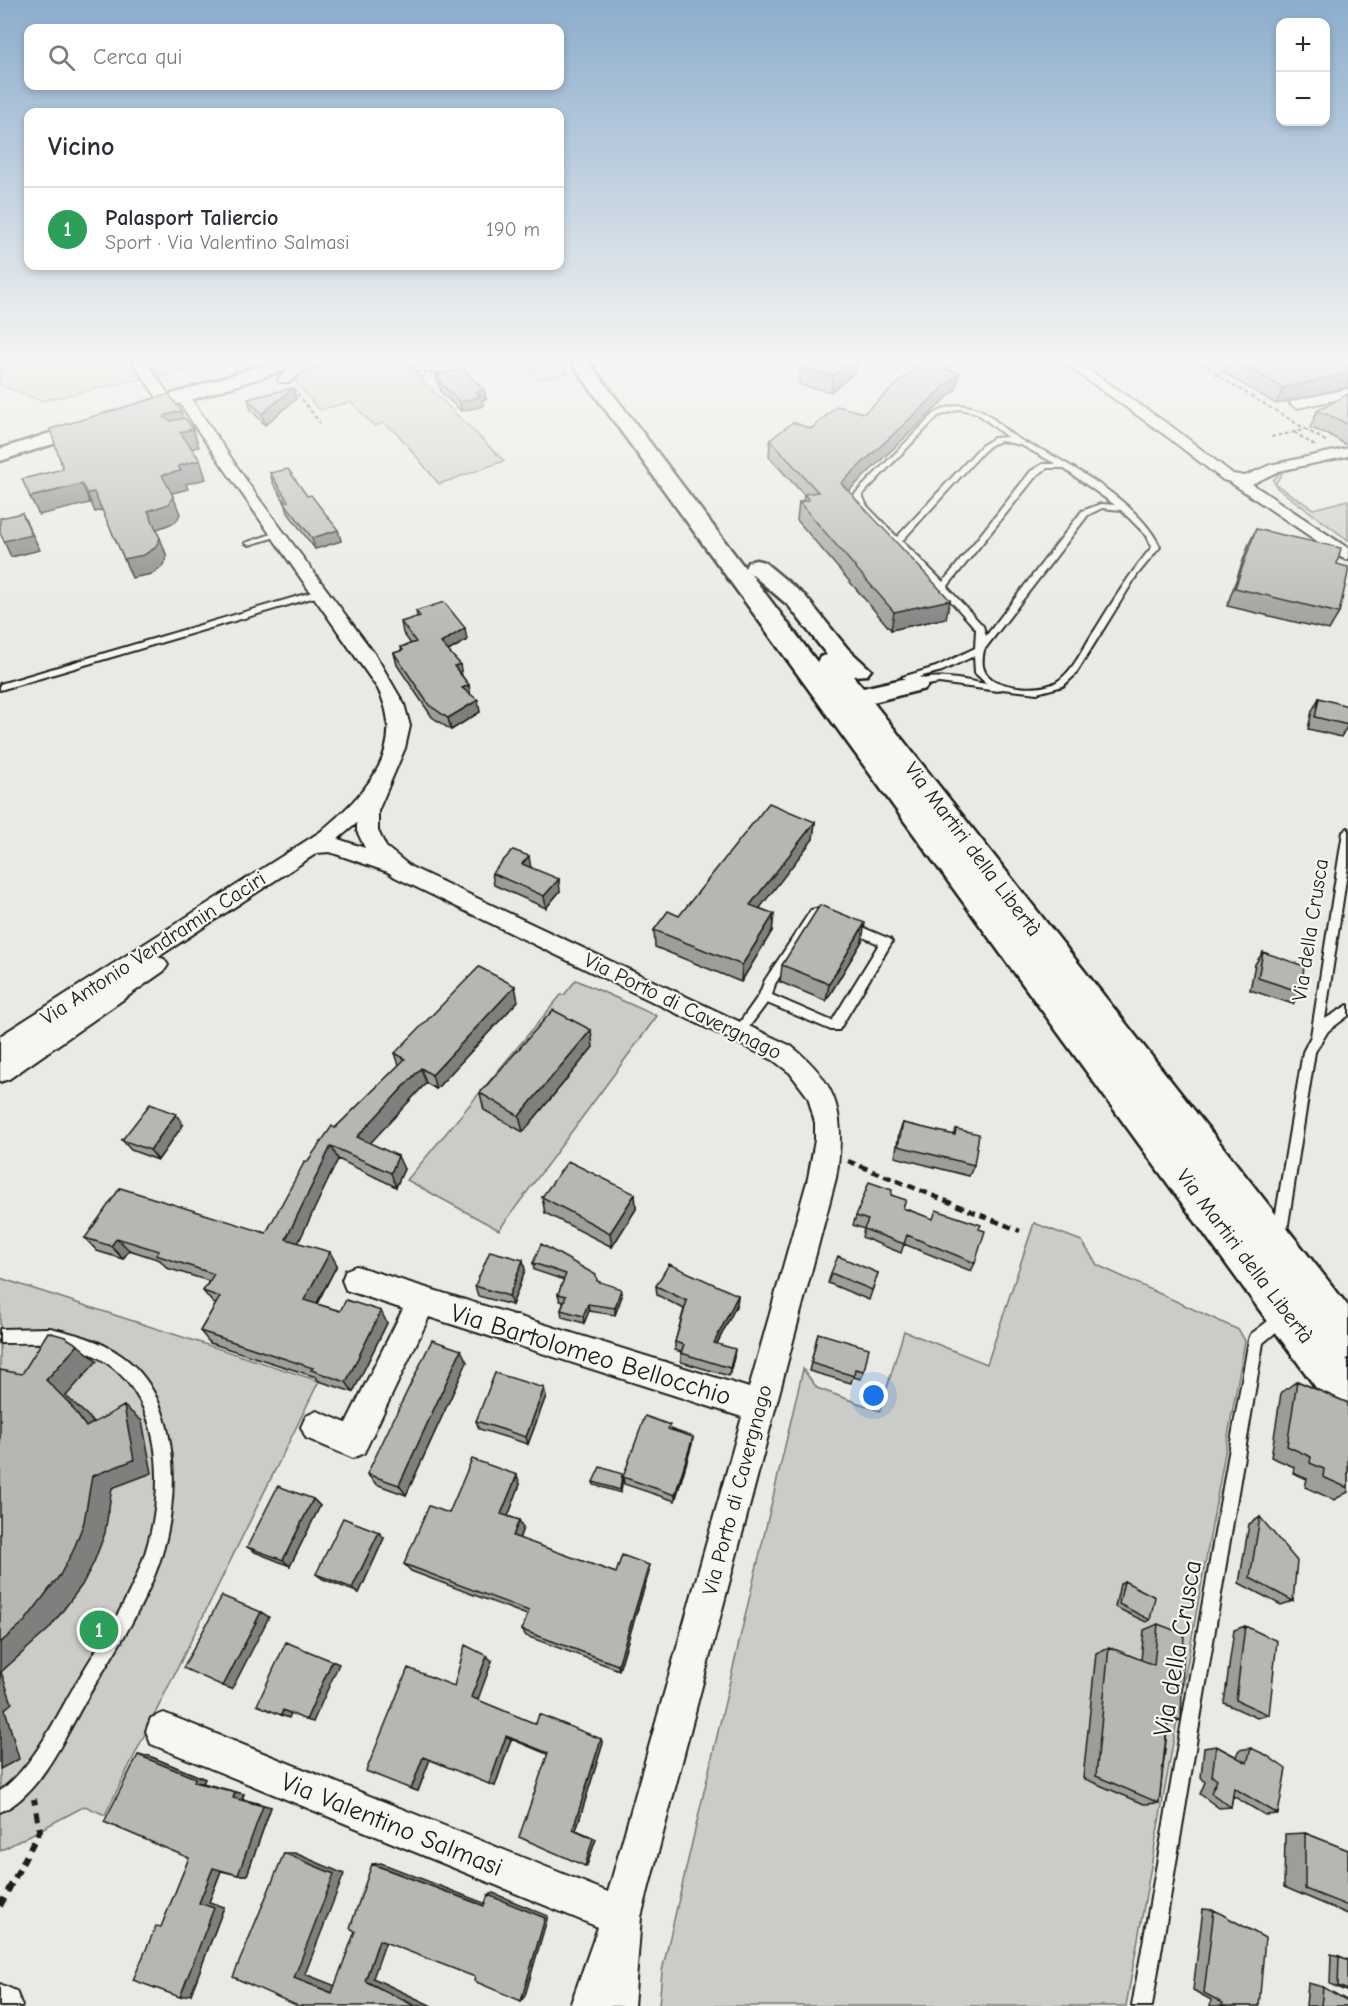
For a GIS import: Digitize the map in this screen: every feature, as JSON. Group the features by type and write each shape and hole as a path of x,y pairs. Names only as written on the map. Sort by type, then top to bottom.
{"main road":[{"name":"Via Martiri della Libertà","path":"637,455 744,568 852,695 977,854 1348,1339"},
{"name":"Via Martiri della Libertà","path":"648,455 690,511"},
{"name":"Via Martiri della Libertà","path":"662,455 934,837 1348,1396"},
{"path":"744,568 797,602 850,664 876,675 911,681"},
{"path":"911,681 852,695 848,703 932,820 934,837"},
{"path":"911,681 906,689 893,700 888,710 890,716 963,813 977,854"}],"street":[{"path":"0,1072 335,845 371,801 393,754 400,732 396,706 363,652 219,455"},
{"path":"1204,455 1242,473 1298,520 1348,555"},
{"path":"1242,473 1284,466 1322,455"},
{"name":"Via Antonio Vendramin Caciri","path":"0,1049 49,1015 327,837 371,801"},
{"name":"Via Porto di Cavergnago","path":"371,801 371,842 375,850 390,864 782,1053 810,1076 822,1096 829,1118 827,1153 760,1407 621,1917 591,2006"},
{"name":"Via Antonio Vendramin Caciri","path":"308,848 327,844 335,845 390,864"},
{"name":"Via Bartolomeo Bellocchio","path":"356,1280 760,1407"},
{"path":"317,1427 353,1442 422,1301"},
{"name":"Via Valentino Salmasi","path":"164,1731 621,1917"},
{"name":"Via Porto di Cavergnago","path":"613,2006 621,1917"}],"lane":[{"path":"897,455 858,495 864,507 981,629 977,658 983,677 995,683 1019,689"},
{"path":"898,541 976,455"},
{"path":"911,681 948,681 1019,689 1046,689 1063,682 1072,673 1134,574 1156,547 1148,530 1122,508 1073,469 1044,455"},
{"path":"943,587 1034,473 1053,465 1073,469"},
{"path":"911,681 980,649 1084,513 1101,506 1122,508"},
{"path":"249,543 278,535"},
{"path":"0,687 319,593"},
{"path":"948,665 956,670 958,675 948,681"},
{"name":"Via della Crusca","path":"1277,1247 1309,1052 1316,1035 1348,832"},
{"path":"739,1032 765,997 769,983 815,912 886,942 835,1027 765,997"},
{"path":"1316,1035 1336,1015 1348,1010"},
{"name":"Via della Crusca","path":"1142,2006 1256,1339 1288,1312"},
{"path":"0,1336 50,1335 90,1346 120,1363 134,1376 147,1399 158,1422 166,1454 166,1488 162,1522 154,1552 141,1584 109,1645 30,1775 0,1803"}],"path":[{"path":"827,1153 1020,1230"},
{"path":"0,1906 40,1830 30,1775"}],"shaded area":[{"path":"415,455 497,455 504,461 439,484"},
{"path":"1275,474 1282,474 1275,484 1273,480 1277,476"},
{"path":"1275,484 1313,509 1348,500 1348,540 1277,488"},
{"path":"576,980 657,1016 499,1230 407,1180 561,995 564,995"},
{"path":"1034,1223 1082,1241 1097,1265 1239,1330 1245,1341 1126,2006 659,2006 662,1971 803,1369 817,1388 880,1411 904,1331 987,1364"},
{"path":"0,1278 319,1381 105,1815 85,1806 0,1851"}],"building":[{"path":"58,455 196,455 200,460 178,466 181,471 162,475 173,496 169,504 148,511 160,538 155,548 144,555 124,559 94,492 87,493 82,484 30,497 22,479 63,469"},
{"path":"783,455 871,455 841,483 950,600 894,612 799,502 809,500 804,494 818,492"},
{"path":"288,469 307,496 311,495 338,530 312,538 284,502 288,501 270,473"},
{"path":"22,513 32,535 4,541 0,533 0,518"},
{"path":"1256,529 1341,548 1337,564 1348,567 1348,573 1339,613 1235,588"},
{"path":"444,602 465,628 441,643 460,664 454,666 469,685 462,688 478,700 448,718 429,705 394,653 403,650 401,647 416,642 401,622 420,616 416,611"},
{"path":"1319,698 1348,706 1348,725 1315,717"},
{"path":"769,803 815,822 750,905 774,914 742,965 654,930 668,911 679,916"},
{"path":"513,850 529,856 522,864 559,879 544,896 492,873"},
{"path":"820,905 865,923 829,984 782,965"},
{"path":"1263,952 1304,966 1301,992 1258,978"},
{"path":"479,967 515,986 432,1075 421,1068 357,1137 398,1156 391,1173 331,1146 286,1239 330,1252 304,1300 340,1311 346,1300 381,1311 346,1382 311,1370 313,1368 200,1331 220,1297 203,1291 214,1274 156,1255 159,1251 117,1238 111,1246 85,1238 120,1188 266,1233 305,1161 307,1162 332,1126 335,1128 405,1059 395,1053"},
{"path":"553,1010 591,1030 519,1116 480,1093"},
{"path":"150,1104 176,1114 150,1150 122,1140"},
{"path":"903,1123 955,1135 956,1129 979,1134 974,1165 898,1146"},
{"path":"568,1161 635,1194 610,1233 542,1197"},
{"path":"869,1182 892,1190 891,1195 906,1200 903,1208 933,1219 936,1210 981,1225 979,1229 985,1231 975,1263 907,1235 904,1244 864,1229 868,1220 856,1216"},
{"path":"541,1244 596,1275 597,1281 621,1289 615,1308 588,1304 583,1316 561,1310 566,1296 558,1294 566,1274 533,1263"},
{"path":"490,1251 523,1260 509,1296 475,1286"},
{"path":"838,1256 878,1273 872,1290 831,1273"},
{"path":"669,1264 738,1295 714,1343 735,1349 730,1368 681,1353 684,1345 675,1342 687,1301 656,1286"},
{"path":"48,1332 65,1337 78,1345 46,1380 69,1403 86,1427 124,1406 134,1460 92,1476 84,1522 73,1551 60,1575 25,1621 0,1643 0,1370 22,1374"},
{"path":"818,1333 869,1348 864,1371 855,1369 854,1376 811,1363"},
{"path":"432,1340 461,1350 399,1485 367,1474"},
{"path":"495,1373 544,1388 526,1437 476,1421"},
{"path":"1297,1381 1348,1403 1348,1488 1323,1477 1324,1469 1310,1463 1311,1457 1287,1446"},
{"path":"645,1416 670,1425 668,1429 693,1437 675,1495 623,1477"},
{"path":"472,1459 517,1475 501,1514 519,1520 513,1536 616,1573 622,1555 649,1565 618,1665 522,1630 529,1611 404,1564 429,1506 449,1513"},
{"path":"600,1467 622,1474 620,1490 593,1482"},
{"path":"278,1486 313,1499 283,1560 247,1547"},
{"path":"1260,1517 1297,1561 1293,1601 1250,1578"},
{"path":"343,1518 379,1532 352,1588 316,1574"},
{"path":"1124,1581 1155,1597 1150,1620 1119,1604"},
{"path":"222,1596 261,1612 223,1686 183,1668"},
{"path":"1158,1624 1184,1634 1181,1720 1168,1717 1159,1803 1096,1776 1109,1647 1154,1665"},
{"path":"1245,1626 1277,1641 1269,1715 1236,1700"},
{"path":"286,1642 332,1661 306,1720 283,1710 281,1715 257,1705"},
{"path":"465,1645 487,1656 471,1697 536,1724 539,1714 601,1739 573,1829 593,1838 585,1866 519,1837 548,1753 506,1736 489,1784 423,1757 411,1789 366,1771 408,1668 454,1686"},
{"path":"1216,1746 1247,1763 1251,1748 1286,1769 1278,1814 1234,1788 1231,1807 1211,1793 1217,1780 1212,1776"},
{"path":"138,1755 195,1778 194,1782 235,1792 233,1798 263,1806 238,1875 213,1868 199,1903 214,1908 180,1997 133,1980 156,1926 161,1927 189,1858 104,1822"},
{"path":"1305,1833 1348,1850 1348,1906 1305,1889"},
{"path":"284,1853 334,1874 294,1978 332,1993 355,1931 350,1928 372,1864 484,1906 488,1895 545,1918 521,2001 474,1981 475,1977 379,1940 365,1981 415,2006 298,2006 233,1977"},
{"path":"1214,1910 1265,1938 1259,2006 1222,2006 1223,2003 1204,1993"},
{"path":"1339,1956 1348,1960 1348,1990 1338,1986"},
{"path":"1323,1987 1348,2001 1348,2006 1321,2006"}],"place":[{"name":"Palasport Taliercio","path":"99,1630"}]}
